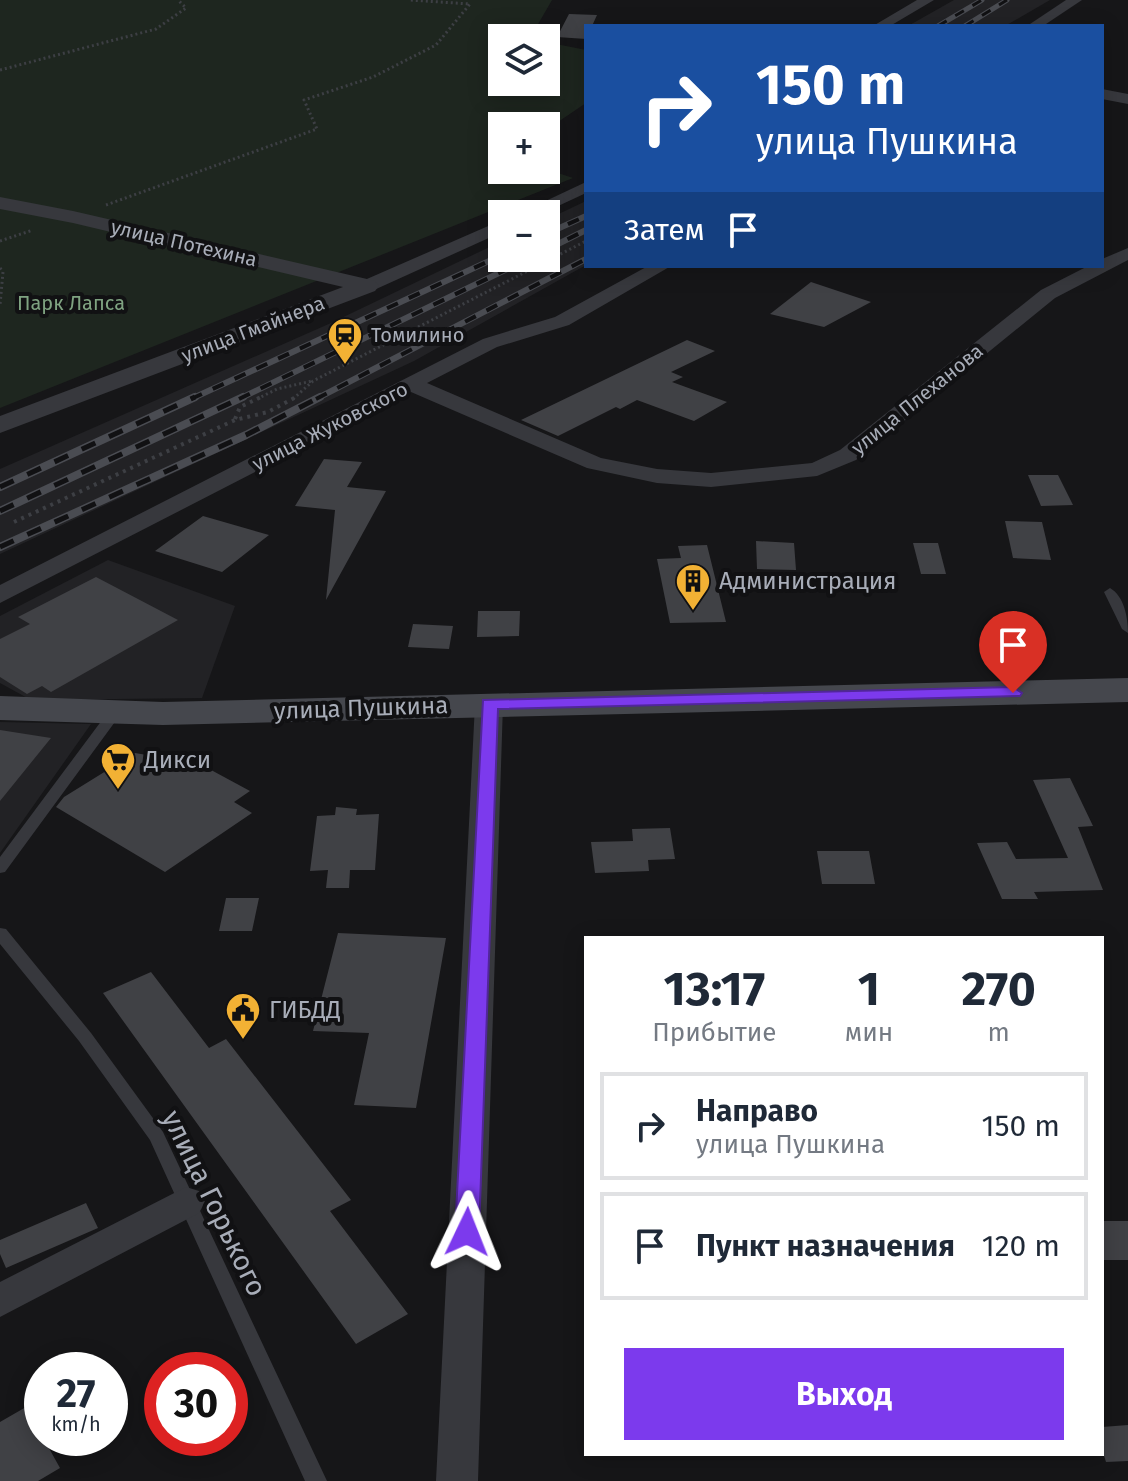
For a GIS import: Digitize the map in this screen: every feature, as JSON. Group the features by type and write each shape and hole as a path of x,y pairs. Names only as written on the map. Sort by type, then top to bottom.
{"main road":[{"name":"улица Пушкина","path":"8,705 113,715 1128,690"}],"street":[{"path":"884,24 927,0"},
{"path":"1037,24 1075,0"},
{"path":"1104,94 1128,99"},
{"path":"558,200 584,188"},
{"name":"улица Потехина","path":"0,203 73,217 367,286"},
{"name":"улица Гмайнера","path":"0,425 367,286 488,231"},
{"name":"улица Плеханова","path":"1104,265 1128,253"},
{"name":"улица Жуковского","path":"0,595 490,343 562,321 658,268"},
{"name":"улица Плеханова","path":"411,384 595,463 642,473 711,480 817,469 848,455 1048,294 1099,268"},
{"path":"457,1481 489,704"},
{"path":"0,1301 186,1202"}],"lane":[{"path":"1110,592 1128,629"},
{"path":"0,868 113,715"},
{"name":"улица Горького","path":"0,933 85,1037 157,1137 316,1481"}],"path":[{"path":"0,70 156,29 186,8 178,0"},
{"path":"73,217 317,129 304,100 373,77 436,45 470,4 410,0"},
{"path":"235,420 240,407 277,389 313,381 584,242"},
{"path":"0,268 3,272 0,305"},
{"path":"14,522 235,420 260,416 301,395 313,381"}],"shaded area":[{"path":"954,0 1050,0 1008,24 912,24"},
{"path":"584,202 584,266 414,361 0,554 0,469 331,323 488,248 488,272 560,272 560,213"},
{"path":"108,560 235,606 202,698 31,700 0,683 0,616"},
{"path":"0,722 91,724 0,853"}],"green space":[{"name":"Парк Лапса","path":"0,0 552,0 538,24 488,24 488,96 560,96 560,45 584,50 584,104 560,121 560,112 488,112 488,184 558,184 518,200 488,200 488,212 0,408"},
{"path":"560,174 573,178 560,183"}],"building":[{"path":"569,14 597,15 593,24 584,24 584,39 560,37"},
{"path":"811,282 871,302 824,327 770,314"},
{"path":"687,340 715,351 671,372 683,377 672,382 727,402 694,421 637,400 558,436 521,420"},
{"path":"324,459 362,462 347,487 386,491 326,600 335,510 295,506"},
{"path":"1028,475 1058,475 1073,505 1041,506"},
{"path":"203,516 269,535 222,572 155,551"},
{"path":"1005,521 1042,522 1051,560 1013,558"},
{"path":"756,541 794,543 796,570 757,569"},
{"path":"913,543 938,543 946,574 921,574"},
{"path":"707,545 726,622 670,623 657,559 681,558 678,546"},
{"path":"96,577 178,620 51,692 42,686 27,694 0,677 0,639 30,624 18,617"},
{"path":"478,611 520,611 519,636 477,637"},
{"path":"413,624 453,626 449,649 408,647"},
{"path":"0,730 51,738 0,801"},
{"path":"135,753 200,764 250,791 234,802 252,813 165,872 56,807 64,797"},
{"path":"1070,778 1093,826 1078,827 1103,890 1034,892 1038,899 1002,899 977,843 1007,842 1016,859 1068,858 1033,780"},
{"path":"336,807 357,809 356,815 379,814 375,870 350,870 349,888 326,888 328,870 310,871 317,816 335,815"},
{"path":"670,828 675,859 648,860 649,871 595,873 591,842 633,841 632,829"},
{"path":"817,851 869,851 875,884 822,884"},
{"path":"226,898 259,898 252,931 219,931"},
{"path":"338,933 446,938 416,1108 354,1105 369,1033 313,1031"},
{"path":"151,972 209,1048 226,1039 351,1200 330,1211 408,1314 356,1344 103,993"},
{"path":"86,1203 98,1228 6,1268 0,1254 0,1240"},
{"path":"1104,1221 1128,1221 1128,1260 1104,1260"},
{"path":"24,1408 24,1456 53,1456 60,1468 38,1481 0,1481 0,1422"},
{"path":"1128,1425 1128,1461 1106,1462 1104,1427"}],"railway":[{"path":"941,24 982,0"},
{"path":"968,24 1007,0"},
{"path":"560,228 584,217"},
{"path":"560,243 584,231"},
{"path":"316,399 584,260"},
{"path":"191,399 488,261"},
{"path":"239,399 501,272"},
{"path":"0,487 195,397"},
{"path":"0,511 243,397"},
{"path":"0,547 246,435 320,397"}],"place":[{"name":"Томилино","path":"345,366"},
{"name":"Администрация","path":"693,612"},
{"name":"Дикси","path":"118,791"},
{"name":"ГИБДД","path":"243,1041"}],"route":[{"path":"467,1232 489,704 1013,693"}]}
